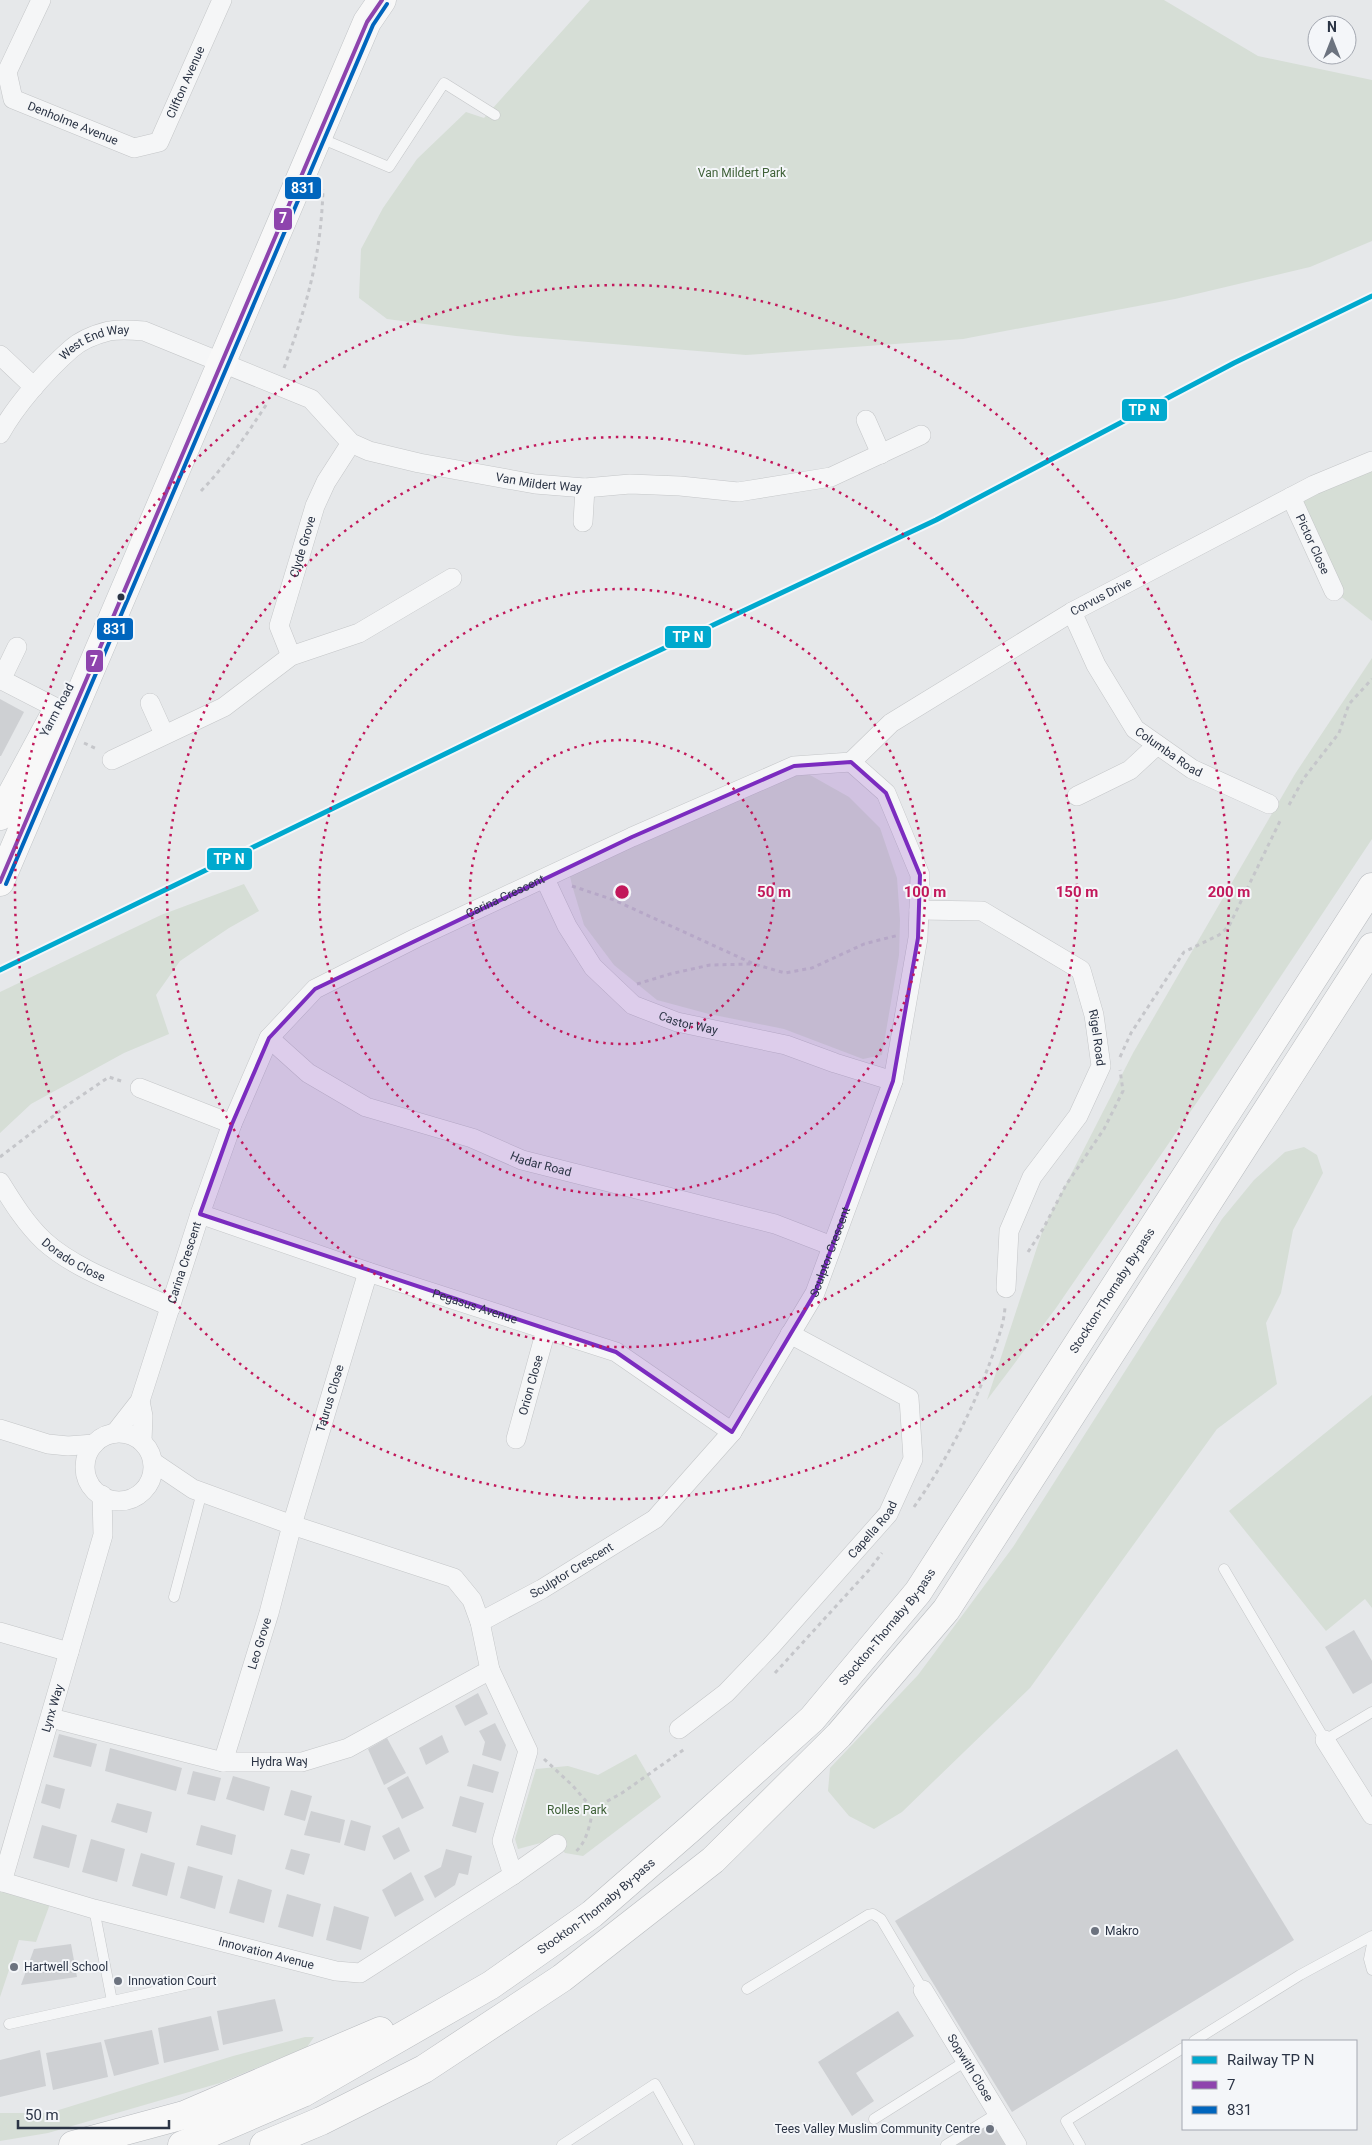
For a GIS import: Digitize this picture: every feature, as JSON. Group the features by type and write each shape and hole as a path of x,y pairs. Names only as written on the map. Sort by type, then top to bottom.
{"main road":[{"name":"Yarm Road","path":"0,881 65,712 142,551 366,22 382,0"},
{"name":"Yarm Road","path":"0,816 65,712"},
{"name":"Stockton-Thornaby By-pass","path":"182,2145 303,2093 491,1984 592,1914 692,1828 812,1719 918,1592 1372,887"},
{"path":"307,2145 346,2128 424,2069 562,1978 713,1860 839,1734 946,1610 1372,947"},
{"path":"73,2145 184,2114 491,1984"},
{"path":"264,2145 321,2121 424,2069"}],"street":[{"name":"Denholme Avenue","path":"41,0 7,72 12,99 134,148"},
{"name":"Clifton Avenue","path":"134,148 159,142 222,0"},
{"name":"West End Way","path":"0,434 34,387 72,348 88,339 110,331 144,331 222,362"},
{"path":"0,355 34,387"},
{"name":"Van Mildert Way","path":"222,362 311,399 351,443 369,451 419,463 535,484 585,488 630,484 680,486 738,492 831,477 921,435"},
{"path":"866,420 881,454"},
{"name":"Clyde Grove","path":"291,656 279,626 315,506 326,482 351,443"},
{"name":"Corvus Drive","path":"850,762 891,723 1072,612 1290,497 1372,461"},
{"path":"583,522 585,488"},
{"name":"Pictor Close","path":"1290,497 1334,592"},
{"path":"108,756 164,734 224,707 291,656 359,633 452,578"},
{"name":"Columba Road","path":"1072,612 1096,666 1136,729 1192,769 1269,804"},
{"path":"17,646 0,680 65,712"},
{"path":"150,703 164,734"},
{"path":"1077,796 1130,770 1157,744"},
{"name":"Carina Crescent","path":"115,1433 140,1401 200,1214 232,1124 269,1038 315,989 416,938 632,837 794,766 850,762"},
{"name":"Sculptor Crescent","path":"480,1622 542,1589 655,1519 732,1432 815,1293 893,1081 918,938 920,875 886,793 850,762"},
{"name":"Castor Way","path":"545,879 567,926 593,968 633,1005 677,1022 786,1045 893,1081"},
{"name":"Rigel Road","path":"919,910 982,911 1081,970 1094,1015 1102,1066 1078,1116 1032,1177 1009,1231 1006,1288"},
{"name":"Hadar Road","path":"269,1038 308,1073 366,1107 472,1138 522,1160 775,1224 832,1246"},
{"path":"140,1088 232,1124"},
{"name":"Dorado Close","path":"0,1182 17,1211 44,1241 79,1265 171,1307"},
{"name":"Pegasus Avenue","path":"200,1214 368,1272 616,1352 732,1432"},
{"name":"Taurus Close","path":"292,1525 368,1272"},
{"name":"Orion Close","path":"516,1439 546,1330"},
{"name":"Capella Road","path":"679,1730 726,1693 771,1646 888,1514 913,1459 909,1398 790,1334"},
{"name":"Carina Crescent","path":"140,1401 143,1416 142,1441"},
{"path":"0,1429 48,1444 68,1446 94,1444 115,1433 134,1436 142,1441 151,1454 153,1462 153,1471 146,1487 140,1493 126,1500 118,1500 102,1495 90,1484 86,1467 86,1459 94,1444"},
{"path":"48,1444 58,1454 86,1467"},
{"path":"153,1462 198,1491 292,1525 454,1578 472,1600 480,1622 490,1670 528,1751 502,1841 513,1875"},
{"path":"146,1487 198,1491"},
{"name":"Lynx Way","path":"1,1882 51,1718 103,1535 102,1495"},
{"name":"Lynx Way","path":"103,1535 126,1500"},
{"name":"Leo Grove","path":"223,1762 269,1613 292,1525"},
{"path":"0,1632 70,1652"},
{"name":"Hydra Way","path":"51,1718 223,1762 302,1762 348,1748 490,1670"},
{"path":"1325,1740 1372,1816"},
{"name":"Innovation Avenue","path":"1,1882 94,1909 336,1971 360,1973 513,1875 557,1844"},
{"name":"Sopwith Close","path":"923,1990 1017,2145"}],"lane":[{"path":"318,137 389,167 444,83 494,115"},
{"path":"174,1597 198,1491"},
{"path":"1224,1569 1325,1740 1372,1712"},
{"path":"94,1909 112,2001"},
{"path":"747,1989 868,1915 873,1914 881,1919 923,1990"},
{"path":"1196,2040 1300,1975 1372,1936"},
{"path":"1372,1944 1369,1959 1372,1970"},
{"path":"9,2024 212,1979"},
{"path":"1080,2145 1066,2121 1182,2049"},
{"path":"874,2119 966,2061"},
{"path":"562,2145 655,2084 689,2145"},
{"path":"946,2145 998,2113"}],"path":[{"path":"283,371 304,314 312,282 322,218 323,183"},
{"path":"201,490 221,470 242,443 272,395"},
{"path":"1119,1060 1131,1033 1184,952 1219,935 1229,926 1264,851 1304,778 1339,733 1349,704 1372,679"},
{"path":"82,742 108,756"},
{"path":"545,879 614,900 754,964 785,973 812,968 864,944 900,935 918,938"},
{"path":"620,993 638,984 686,970 710,965 754,964"},
{"path":"1027,1254 1043,1229 1066,1185 1104,1129 1123,1091 1120,1068"},
{"path":"0,1158 69,1104 109,1076 140,1088"},
{"path":"984,1379 1004,1322 1006,1288"},
{"path":"528,1751 548,1761 572,1784 592,1808 588,1831 579,1849 568,1858 557,1844"}],"highlighted area":[{"path":"851,762 886,793 920,875 918,938 893,1081 815,1293 732,1432 616,1352 200,1214 232,1124 269,1038 315,989 632,837 794,766"}],"green space":[{"name":"Van Mildert Park","path":"590,0 1164,0 1258,56 1372,80 1372,241 1310,267 1175,299 963,339 746,355 516,336 387,319 359,298 361,249 383,208 417,159 466,112 484,118"},
{"path":"1372,462 1372,621 1334,591 1291,497"},
{"path":"1372,658 1372,839 1208,1086 1056,1308 987,1400 1043,1229 1133,1053 1295,774"},
{"path":"794,766 849,797 880,828 897,878 900,920 899,955 882,1055 863,1059 784,1029 709,1014 657,1000 614,965 584,925 568,868"},
{"path":"244,884 259,911 229,928 180,961 156,995 169,1034 124,1053 31,1104 0,1133 0,992 161,915"},
{"path":"1304,1147 1317,1155 1323,1173 1293,1230 1281,1293 1266,1323 1277,1384 1217,1429 1030,1688 902,1812 874,1829 849,1816 828,1791 830,1768 918,1675 1013,1547 1222,1219 1254,1180 1285,1152"},
{"path":"1372,1395 1372,1608 1365,1599 1326,1631 1229,1511"},
{"name":"Rolles Park","path":"636,1754 661,1797 583,1856 565,1853 557,1844 548,1841 518,1849 515,1839 536,1769 568,1766 598,1775"},
{"name":"Hartwell School","path":"0,1891 50,1904 36,1942 19,1940 0,1997"},
{"path":"305,2037 314,2037 307,2047 220,2083 48,2133 0,2141 0,2113 49,2113 233,2056"}],"building":[{"path":"0,699 24,712 1,756 0,756"},
{"path":"1354,1630 1372,1661 1372,1683 1353,1694 1325,1647"},
{"path":"478,1693 488,1714 465,1726 455,1706"},
{"path":"495,1723 506,1745 501,1761 482,1755 485,1742 479,1731"},
{"path":"59,1734 97,1744 91,1767 53,1757"},
{"path":"442,1735 449,1752 426,1765 419,1748"},
{"path":"387,1738 406,1773 384,1785 368,1749"},
{"path":"110,1748 182,1768 176,1791 105,1771"},
{"name":"Makro","path":"1177,1749 1294,1940 1012,2112 895,1921"},
{"path":"473,1764 499,1772 493,1793 467,1786"},
{"path":"193,1771 221,1778 215,1801 187,1794"},
{"path":"233,1776 270,1787 264,1811 226,1799"},
{"path":"408,1776 424,1808 402,1819 387,1788"},
{"path":"46,1784 65,1789 60,1809 41,1803"},
{"path":"291,1790 312,1796 305,1821 284,1815"},
{"path":"460,1796 484,1803 476,1833 452,1826"},
{"path":"117,1803 152,1812 147,1833 111,1822"},
{"path":"311,1811 345,1820 340,1843 304,1835"},
{"path":"351,1820 371,1826 365,1851 344,1845"},
{"path":"42,1825 77,1835 69,1868 33,1858"},
{"path":"201,1825 236,1835 232,1855 196,1845"},
{"path":"399,1827 410,1851 394,1860 382,1836"},
{"path":"91,1839 125,1849 117,1882 82,1872"},
{"path":"291,1849 310,1854 304,1875 285,1869"},
{"path":"446,1849 472,1856 468,1875 459,1873 455,1885 435,1898 424,1876 441,1867"},
{"path":"141,1853 175,1863 167,1896 132,1886"},
{"path":"188,1866 223,1876 215,1909 180,1898"},
{"path":"411,1872 424,1900 395,1917 382,1890"},
{"path":"238,1879 272,1890 264,1923 229,1913"},
{"path":"287,1894 321,1904 313,1937 278,1927"},
{"path":"334,1906 369,1917 361,1950 326,1940"},
{"path":"71,1944 77,1977 21,1985 34,1949"},
{"path":"275,1999 283,2031 223,2045 217,2011"},
{"path":"898,2011 914,2036 856,2073 874,2101 852,2116 818,2062"},
{"path":"211,2016 219,2050 164,2063 158,2028"},
{"path":"152,2030 159,2064 114,2076 104,2040"},
{"path":"101,2042 108,2077 53,2090 46,2053"},
{"path":"40,2050 46,2086 0,2097 0,2060"},
{"name":"Tees Valley Muslim Community Centre","path":"998,2113 1017,2145 946,2145"}],"transit line":[{"name":"7","path":"0,882 367,22 382,0"},
{"name":"831","path":"6,884 373,25 387,4"},
{"path":"0,970 620,669 936,520 1234,363 1372,296"}],"place":[{"name":"Makro","path":"1095,1931"},
{"name":"Hartwell School","path":"14,1967"},
{"name":"Innovation Court","path":"118,1981"},
{"name":"Tees Valley Muslim Community Centre","path":"990,2129"}]}
